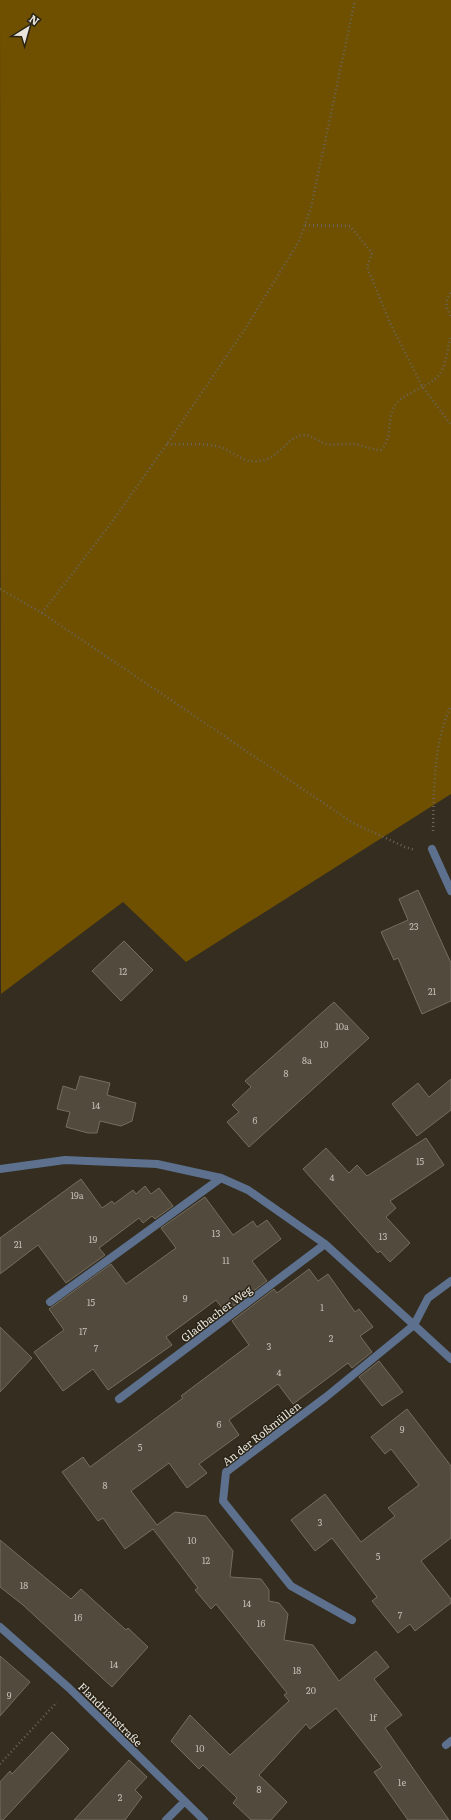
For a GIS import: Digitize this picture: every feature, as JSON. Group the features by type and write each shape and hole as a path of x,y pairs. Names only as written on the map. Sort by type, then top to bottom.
{"street":[{"path":"432,849 451,891"},
{"path":"0,1169 65,1160 142,1163 157,1164 221,1178 248,1190 325,1244 451,1359"},
{"path":"50,1302 221,1178"},
{"name":"Gladbacher Weg","path":"119,1399 325,1244"},
{"path":"414,1325 428,1298 451,1281"},
{"name":"An der Roßmüllen","path":"352,1620 291,1586 223,1501 226,1472 326,1397 414,1325"},
{"name":"Flandrianstraße","path":"0,1627 69,1688 204,1820"},
{"path":"166,1820 184,1802"}],"path":[{"path":"42,613 106,530 168,444 278,278 299,241 311,208 355,0"},
{"path":"305,225 350,226 372,253 367,267 390,323 422,386 451,425"},
{"path":"451,293 446,303 447,311 451,316"},
{"path":"168,444 216,446 247,461 258,462 278,454 292,439 301,435 310,435 325,444 355,444 373,450 381,450 387,444 390,430 390,417 394,405 422,386 433,381 439,375 446,359 451,336"},
{"path":"0,589 42,613 353,823 405,847 418,850 432,849 435,774 444,720 451,706"},
{"path":"0,1764 69,1688"}],"shaded area":[{"path":"0,0 451,0 451,794 186,962 123,902 1,994"}],"building":[{"path":"418,890 451,963 451,1001 422,1014 398,958 394,960 381,932 408,920 399,899"},
{"path":"124,941 153,970 121,1001 92,971"},
{"path":"334,1002 369,1038 249,1147 227,1122 239,1112 232,1105 251,1087 245,1081"},
{"path":"80,1076 110,1083 107,1095 136,1103 132,1121 121,1126 100,1121 97,1133 88,1133 66,1127 70,1112 57,1109 63,1086 76,1090"},
{"path":"451,1079 451,1110 417,1136 392,1104 418,1083 429,1097"},
{"path":"426,1138 444,1165 390,1201 396,1208 386,1217 410,1243 390,1262 380,1251 378,1253 303,1169 326,1148 349,1173 357,1165 367,1176"},
{"path":"81,1179 102,1208 112,1201 114,1204 133,1190 136,1194 145,1186 151,1194 159,1188 173,1206 155,1219 152,1216 143,1223 139,1218 99,1248 105,1255 66,1283 38,1245 0,1274 0,1238"},
{"path":"205,1197 233,1235 253,1221 257,1227 267,1220 281,1239 252,1261 267,1281 225,1312 216,1300 166,1337 172,1345 108,1390 93,1369 63,1391 34,1352 64,1330 49,1309 111,1264 126,1284 176,1248 161,1228"},
{"path":"309,1269 318,1281 328,1274 355,1312 359,1309 373,1327 360,1336 372,1352 352,1368 348,1363 293,1404 278,1384 248,1406 229,1420 239,1435 199,1464 207,1473 187,1488 169,1463 131,1491 157,1525 175,1512 206,1516 233,1551 230,1577 261,1579 269,1590 269,1601 279,1603 288,1614 284,1640 313,1645 339,1681 376,1651 389,1667 374,1679 402,1715 385,1728 449,1820 408,1820 374,1772 382,1767 336,1708 310,1729 306,1724 259,1775 287,1802 271,1820 251,1820 233,1803 237,1798 203,1765 199,1769 171,1741 190,1715 230,1755 289,1701 284,1695 287,1693 216,1604 211,1609 195,1590 198,1588 153,1529 125,1549 103,1518 98,1521 62,1472 83,1457 90,1467 183,1398 181,1396 249,1345 232,1321 274,1289 277,1293"},
{"path":"0,1327 32,1358 0,1392"},
{"path":"379,1361 403,1392 382,1406 359,1377"},
{"path":"407,1409 451,1466 451,1538 421,1561 451,1599 451,1603 415,1631 410,1624 398,1633 372,1601 377,1597 332,1538 315,1551 291,1520 325,1494 361,1542 395,1516 388,1508 419,1485 391,1449 385,1454 371,1437"},
{"path":"0,1540 71,1599 81,1589 126,1630 128,1628 148,1647 112,1687 23,1605 0,1587"},
{"path":"0,1656 30,1682 0,1716"},
{"path":"52,1732 69,1749 3,1820 0,1820 0,1782 10,1771 12,1774"},
{"path":"129,1760 147,1777 135,1790 142,1797 125,1820 74,1820"}]}
